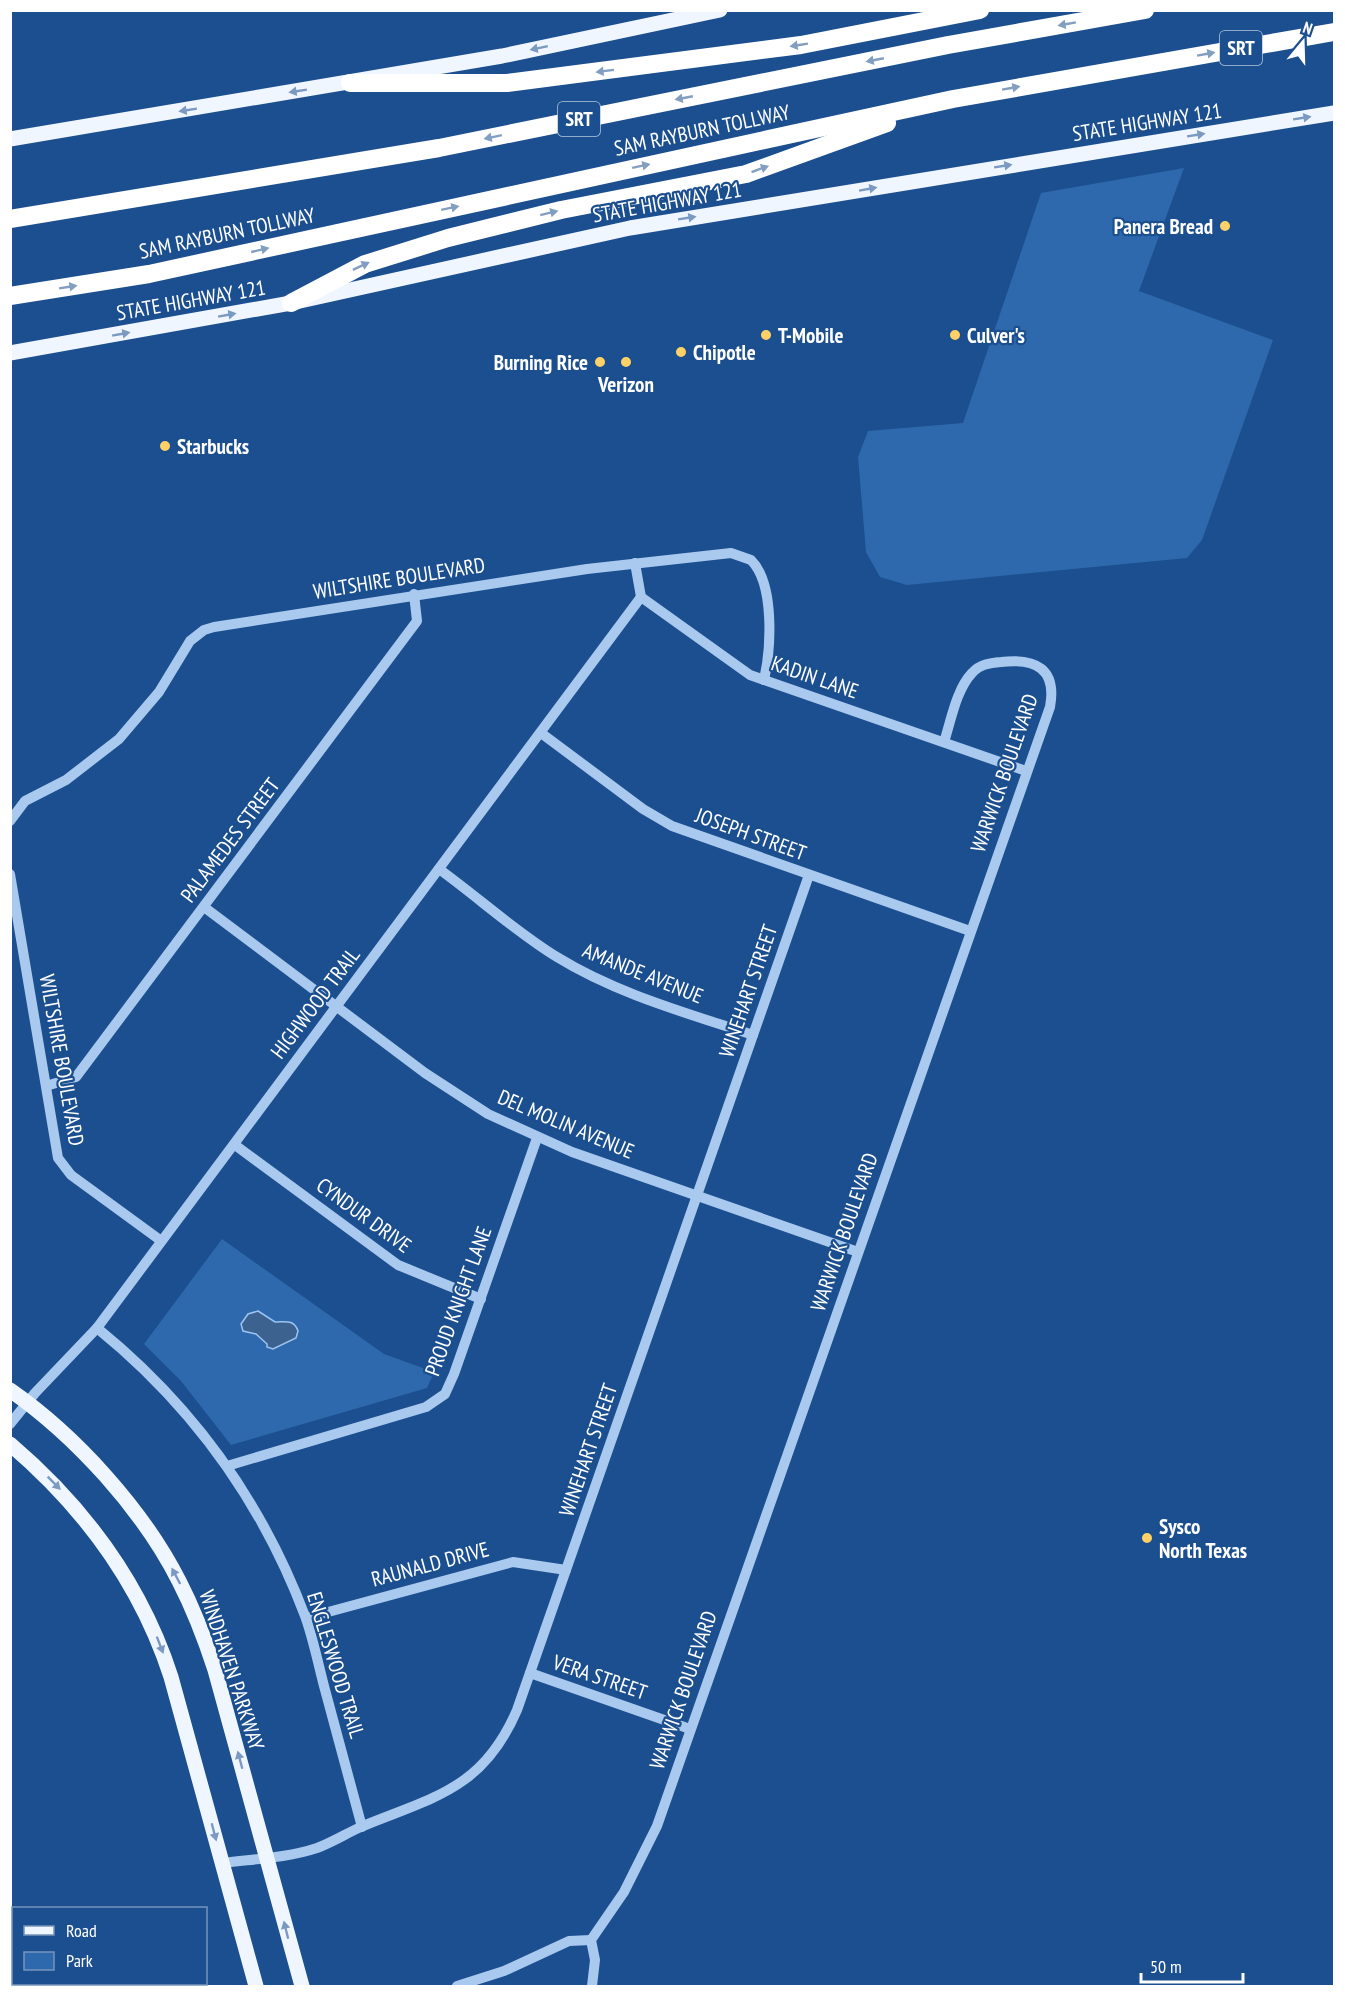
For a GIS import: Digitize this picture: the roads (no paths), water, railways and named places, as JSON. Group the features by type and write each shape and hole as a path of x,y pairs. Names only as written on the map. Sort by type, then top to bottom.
{"highway":[{"path":"350,83 507,83 801,45 980,10"},
{"name":"SAM RAYBURN TOLLWAY","path":"10,219 439,148 948,45 1145,10"},
{"name":"SAM RAYBURN TOLLWAY","path":"10,296 149,274 953,99 1335,32"},
{"path":"291,303 365,264 438,241 561,210 746,174 953,99"}],"main road":[{"path":"10,139 502,56 720,10"},
{"name":"STATE HIGHWAY 121","path":"10,353 291,303 630,228 1335,113"},
{"name":"WINDHAVEN PARKWAY","path":"10,1390 60,1431 113,1486 155,1539 179,1580 201,1629 215,1670 302,1986"},
{"path":"10,1444 39,1468 87,1521 125,1574 153,1627 171,1677 256,1986"}],"street":[{"name":"WILTSHIRE BOULEVARD","path":"10,821 25,801 66,780 119,739 159,692 190,641 204,630 414,594 724,553 751,560 762,579 770,645 764,680"},
{"path":"635,563 641,597"},
{"name":"PALAMEDES STREET","path":"46,1086 76,1077 204,907 417,621 414,594"},
{"name":"KADIN LANE","path":"641,597 738,668 764,680 1026,771"},
{"name":"HIGHWOOD TRAIL","path":"10,1424 27,1402 97,1328 160,1240 235,1145 641,597"},
{"name":"WARWICK BOULEVARD","path":"591,1940 624,1892 642,1860 690,1729 1052,695 1047,675 1035,663 1022,660 987,663 972,672 963,688 944,742"},
{"name":"JOSEPH STREET","path":"541,733 643,809 672,826 970,931"},
{"name":"AMANDE AVENUE","path":"439,869 545,949 585,973 639,996 753,1035"},
{"name":"WILTSHIRE BOULEVARD","path":"10,874 57,1152 63,1166 160,1240"},
{"name":"WINEHART STREET","path":"223,1863 288,1856 316,1848 362,1827 431,1801 455,1787 478,1769 505,1736 530,1673 810,875"},
{"name":"DEL MOLIN AVENUE","path":"204,907 465,1100 537,1138 858,1252"},
{"name":"PROUD KNIGHT LANE","path":"227,1466 436,1403 449,1386 537,1138"},
{"name":"CYNDUR DRIVE","path":"235,1145 398,1265 429,1280 481,1299"},
{"name":"ENGLESWOOD TRAIL","path":"97,1328 167,1391 227,1466 266,1528 306,1618 362,1827"},
{"name":"RAUNALD DRIVE","path":"306,1618 513,1562 566,1570"},
{"name":"VERA STREET","path":"530,1673 690,1729"},
{"path":"458,1986 504,1971 569,1941 591,1940 595,1960 592,1986"}],"place":[{"name":"Panera Bread","path":"1225,226"},
{"name":"T-Mobile","path":"766,335"},
{"name":"Culver's","path":"955,335"},
{"name":"Chipotle","path":"681,352"},
{"name":"Burning Rice","path":"600,362"},
{"name":"Verizon","path":"626,362"},
{"name":"Starbucks","path":"165,446"},
{"name":"Sysco North Texas","path":"1147,1538"}]}
